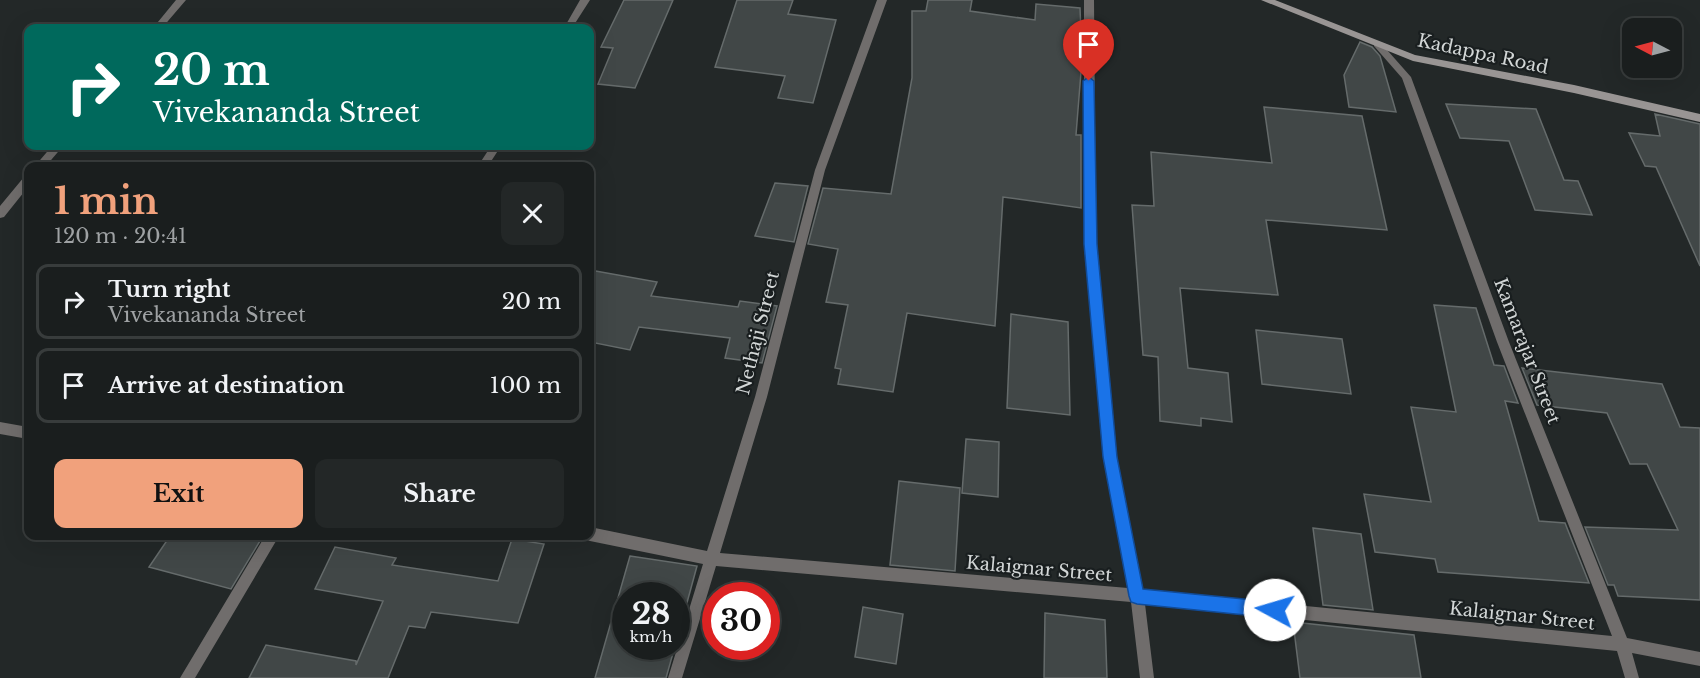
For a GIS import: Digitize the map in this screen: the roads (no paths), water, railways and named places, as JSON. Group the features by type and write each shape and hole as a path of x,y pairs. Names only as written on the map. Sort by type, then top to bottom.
{"main road":[{"name":"Kadappa Road","path":"1266,0 1413,58 1574,89 1700,118"}],"street":[{"path":"160,24 181,0"},
{"path":"570,24 585,0"},
{"name":"Nethaji Street","path":"675,678 761,397 820,170 882,0"},
{"path":"1089,0 1090,244 1110,457 1137,596 1147,678"},
{"name":"Kamarajar Street","path":"1377,44 1406,77 1503,342 1622,644 1632,678"},
{"path":"44,162 54,150"},
{"path":"0,214 24,185"},
{"path":"0,428 24,432"},
{"name":"Kalaignar Street","path":"594,535 712,559 1137,596 1622,644 1700,658"},
{"path":"188,678 270,540"}]}
